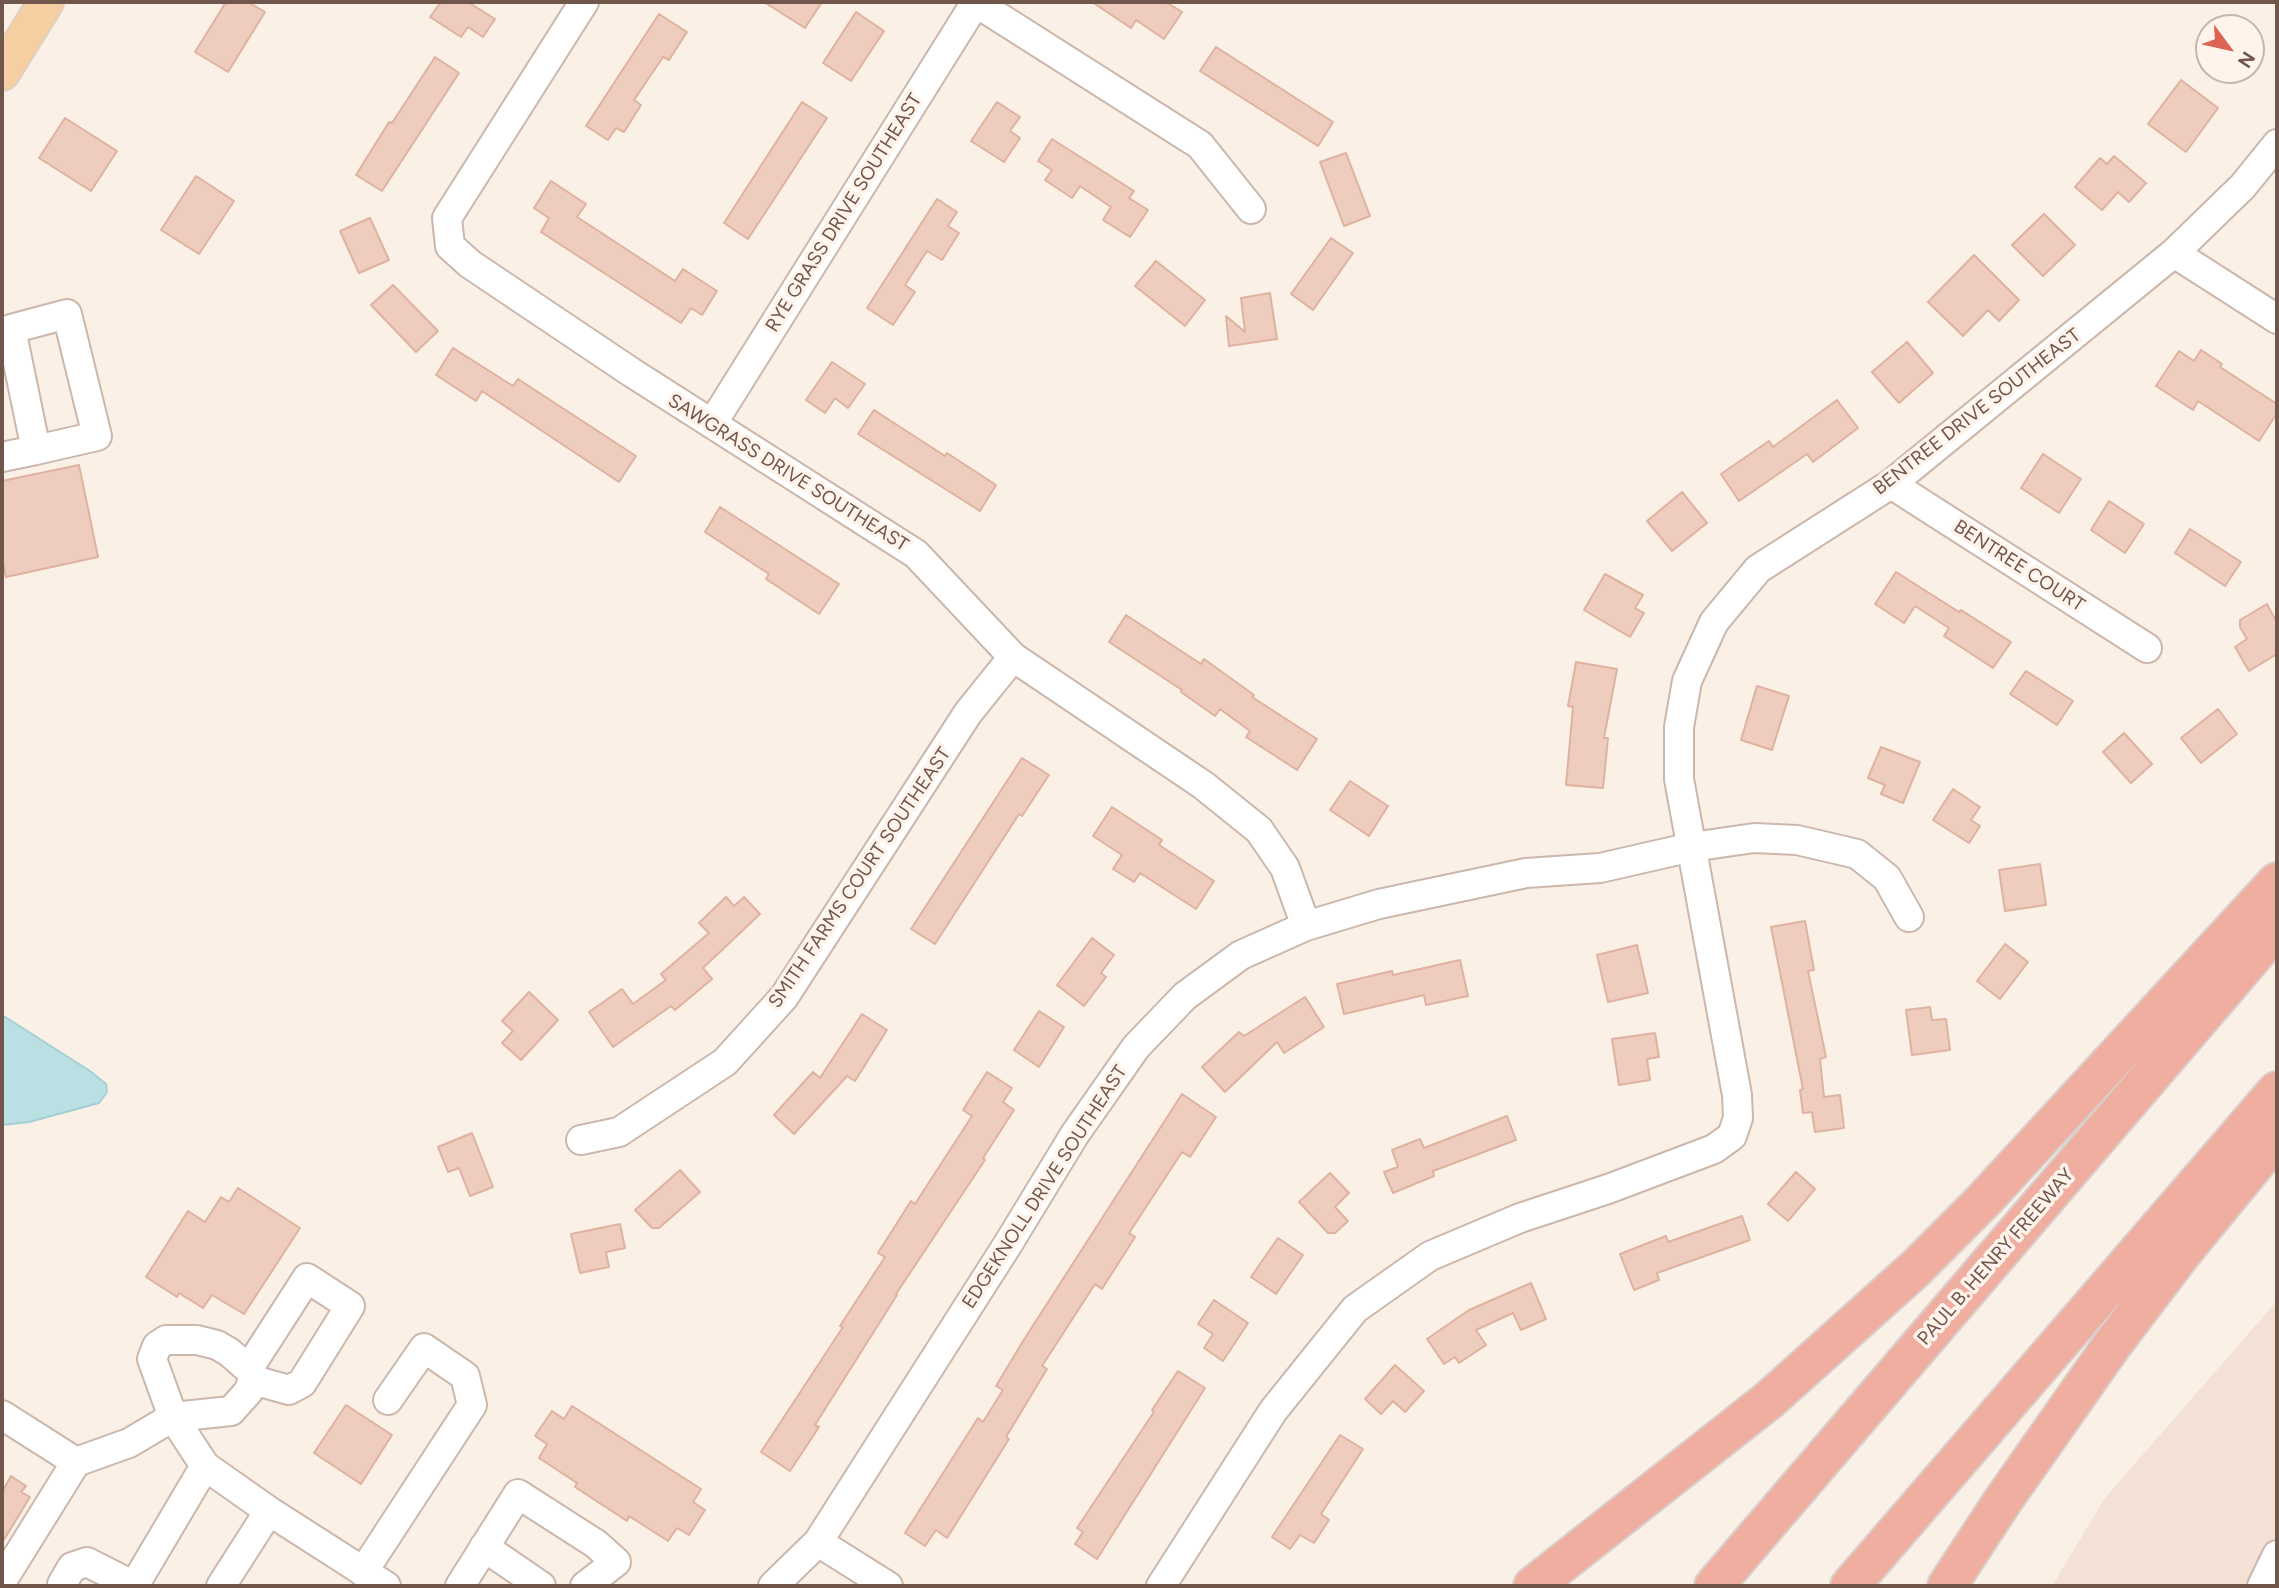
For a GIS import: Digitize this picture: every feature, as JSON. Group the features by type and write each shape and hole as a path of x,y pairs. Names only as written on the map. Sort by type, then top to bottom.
{"highway":[{"path":"1533,1586 1769,1400 1914,1269 1983,1201 2277,882"},
{"name":"PAUL B. HENRY FREEWAY","path":"1714,1586 2277,928"},
{"path":"1850,1586 2277,1091"},
{"path":"1947,1586 2004,1499 2112,1345 2181,1254 2277,1137"}],"main road":[{"path":"2,73 46,2"}],"street":[{"name":"SAWGRASS DRIVE SOUTHEAST","path":"584,2 447,218 450,246 493,279 712,424 916,554 1013,657 1203,785 1259,830 1285,868 1306,926"},
{"path":"976,2 1200,145 1251,209"},
{"name":"RYE GRASS DRIVE SOUTHEAST","path":"712,424 976,2"},
{"name":"BENTREE DRIVE SOUTHEAST","path":"1161,1586 1273,1412 1355,1309 1430,1256 1520,1219 1714,1149 1732,1136 1738,1118 1737,1095 1679,779 1679,727 1687,681 1714,622 1758,569 1891,484 2174,253 2243,186 2277,145"},
{"path":"2174,253 2277,319"},
{"path":"2,457 36,450 97,436 66,314 11,329 36,450"},
{"name":"BENTREE COURT","path":"1891,484 2147,648"},
{"name":"SMITH FARMS COURT SOUTHEAST","path":"581,1140 619,1132 726,1062 784,997 968,713 1013,657"},
{"name":"EDGEKNOLL DRIVE SOUTHEAST","path":"770,1585 818,1542 1009,1244 1075,1134 1136,1047 1185,996 1241,955 1306,926 1379,904 1526,873 1600,868 1692,847 1754,838 1797,840 1857,854 1887,878 1909,917"},
{"path":"2,1581 76,1462 129,1443 173,1417 231,1411 248,1392 251,1374 217,1345 182,1339 166,1340 157,1346 152,1359 173,1417 205,1466 374,1579 472,1405 465,1376 424,1348 388,1400"},
{"path":"2,1415 76,1462"},
{"path":"62,1584 72,1567 87,1562 134,1586 205,1466"},
{"path":"460,1586 518,1494 596,1544 616,1562 585,1586"},
{"path":"226,1585 269,1511"},
{"path":"818,1542 888,1586"},
{"path":"484,1547 541,1586"},
{"path":"2262,1586 2277,1556"}],"shaded area":[{"path":"2277,1301 2277,1586 2052,1586 2105,1498"}],"water":[{"path":"2,1015 106,1084 107,1092 99,1103 29,1122 2,1125"}],"building":[{"path":"226,2 248,2 265,12 228,72 195,52"},
{"path":"441,2 468,2 495,19 483,37 468,27 461,37 430,17"},
{"path":"764,2 822,2 805,28"},
{"path":"1092,2 1166,2 1182,12 1164,39 1136,20 1131,28"},
{"path":"856,12 884,31 851,81 823,63"},
{"path":"659,14 687,32 669,60 663,57 634,100 641,105 624,132 616,128 608,140 586,126"},
{"path":"1216,47 1333,122 1318,146 1200,71"},
{"path":"435,57 459,73 382,191 356,175"},
{"path":"2181,80 2218,108 2186,152 2148,124"},
{"path":"802,102 827,118 748,239 724,223"},
{"path":"997,102 1020,117 1010,131 1020,138 1004,162 971,141"},
{"path":"65,118 117,151 91,191 39,158"},
{"path":"1052,139 1134,191 1129,198 1148,210 1130,237 1103,220 1111,207 1080,186 1072,198 1045,180 1052,170 1038,161"},
{"path":"1346,153 1370,216 1344,226 1320,162"},
{"path":"2114,156 2146,183 2129,202 2118,192 2102,210 2075,187 2100,158 2107,164"},
{"path":"196,176 234,201 199,254 161,230"},
{"path":"551,181 586,204 577,217 675,281 683,269 717,291 702,315 691,308 681,323 541,232 549,218 534,208"},
{"path":"937,199 957,212 948,226 959,233 942,260 927,251 905,285 915,292 893,325 867,308"},
{"path":"2044,214 2075,245 2043,276 2012,245"},
{"path":"370,218 389,260 359,273 340,231"},
{"path":"1331,238 1353,253 1313,310 1291,294"},
{"path":"1974,255 2019,300 1999,321 1988,310 1963,336 1928,302"},
{"path":"1156,261 1205,300 1185,326 1135,286"},
{"path":"393,285 438,331 416,352 371,305"},
{"path":"1270,293 1277,339 1229,346 1226,316 1245,332 1241,298"},
{"path":"1907,342 1933,373 1899,403 1872,372"},
{"path":"453,348 513,386 518,379 636,456 619,482 482,391 476,401 436,375"},
{"path":"2201,350 2222,364 2220,367 2277,404 2277,413 2259,441 2198,401 2193,410 2156,386 2179,351 2194,361"},
{"path":"832,362 865,384 848,408 835,398 825,413 806,400"},
{"path":"1837,400 1858,428 1813,462 1807,454 1739,501 1721,474 1769,441 1773,447"},
{"path":"874,410 996,485 980,511 858,434"},
{"path":"2043,454 2081,479 2059,513 2021,488"},
{"path":"79,465 98,557 6,577 2,558 2,481"},
{"path":"1682,492 1707,523 1672,551 1647,521"},
{"path":"2109,501 2144,524 2125,553 2091,530"},
{"path":"720,507 839,584 819,614 766,579 769,574 705,532"},
{"path":"2190,529 2241,562 2225,586 2175,553"},
{"path":"1896,572 2011,642 1993,668 1944,636 1949,628 1915,606 1904,623 1875,604"},
{"path":"1605,574 1643,595 1635,608 1644,613 1630,637 1584,610"},
{"path":"2267,604 2277,623 2277,654 2249,671 2235,647 2247,639 2240,627 2240,620"},
{"path":"1126,615 1201,664 1204,659 1254,695 1252,697 1317,739 1297,770 1246,737 1250,731 1220,709 1215,716 1181,692 1182,690 1109,642"},
{"path":"1576,662 1617,669 1604,738 1608,738 1603,788 1566,785 1573,707 1568,706"},
{"path":"2026,671 2073,701 2057,725 2010,694"},
{"path":"1757,686 1789,696 1772,750 1741,740"},
{"path":"2218,709 2237,734 2201,763 2181,738"},
{"path":"2124,733 2152,764 2131,783 2103,752"},
{"path":"1881,747 1920,762 1903,803 1881,794 1885,785 1868,778"},
{"path":"1022,758 1049,775 1022,816 1019,814 935,944 911,929"},
{"path":"1350,781 1388,806 1369,836 1330,810"},
{"path":"1953,789 1980,807 1971,820 1980,826 1969,843 1933,820"},
{"path":"1112,807 1162,840 1159,845 1214,881 1196,909 1140,873 1134,882 1113,869 1122,855 1093,836"},
{"path":"2040,864 2046,905 2005,911 1999,870"},
{"path":"726,897 734,906 744,897 760,914 703,968 712,979 675,1010 671,1006 613,1047 589,1012 622,989 633,1004 666,980 661,974 709,933 699,923"},
{"path":"1805,921 1814,970 1808,971 1826,1057 1820,1059 1824,1097 1840,1095 1844,1128 1815,1132 1812,1112 1803,1113 1800,1090 1803,1089 1771,927"},
{"path":"1092,938 1114,955 1101,973 1106,977 1084,1006 1057,985"},
{"path":"2005,944 2028,962 2000,999 1977,981"},
{"path":"1637,945 1648,993 1608,1002 1597,955"},
{"path":"1460,960 1468,996 1426,1005 1424,995 1344,1014 1337,984 1392,971 1393,975"},
{"path":"529,992 558,1020 521,1060 502,1043 513,1031 502,1021"},
{"path":"1305,997 1324,1027 1284,1053 1277,1042 1225,1092 1202,1067 1239,1032 1244,1036"},
{"path":"1930,1007 1932,1020 1946,1019 1950,1050 1912,1055 1906,1010"},
{"path":"1039,1011 1064,1027 1039,1067 1014,1050"},
{"path":"862,1014 887,1030 855,1081 847,1076 794,1134 774,1115 813,1072 820,1078"},
{"path":"1655,1033 1659,1057 1647,1059 1650,1080 1619,1085 1612,1039"},
{"path":"987,1072 1012,1088 1003,1102 1014,1110 983,1158 985,1160 896,1294 815,1425 819,1427 790,1471 761,1452 843,1327 840,1326 885,1257 878,1253 911,1201 915,1204 972,1116 963,1110"},
{"path":"1182,1094 1216,1117 1190,1157 1182,1152 1129,1233 1135,1237 1102,1289 1095,1284 1042,1366 1047,1369 1006,1437 1009,1439 947,1538 936,1530 925,1546 905,1533 978,1418 983,1422 1003,1390 996,1386 1025,1338"},
{"path":"1507,1116 1516,1140 1433,1171 1434,1176 1393,1193 1384,1172 1398,1167 1392,1150 1420,1139 1424,1148"},
{"path":"472,1133 493,1187 470,1196 459,1168 448,1172 438,1147"},
{"path":"680,1170 700,1192 659,1228 652,1228 635,1210"},
{"path":"1796,1172 1815,1189 1788,1221 1768,1204"},
{"path":"1330,1173 1349,1193 1335,1207 1348,1221 1335,1233 1328,1233 1299,1202"},
{"path":"238,1188 300,1228 244,1314 212,1295 203,1308 179,1293 177,1297 146,1277 188,1211 205,1222 221,1197 229,1202"},
{"path":"1742,1216 1750,1240 1657,1273 1659,1280 1634,1290 1620,1254 1666,1236 1668,1242"},
{"path":"620,1224 625,1248 606,1252 609,1267 580,1273 571,1234"},
{"path":"1278,1238 1303,1255 1276,1294 1251,1277"},
{"path":"1531,1283 1546,1319 1521,1330 1513,1313 1476,1330 1486,1345 1459,1363 1455,1357 1444,1364 1427,1339 1469,1310"},
{"path":"1214,1300 1248,1323 1223,1361 1204,1348 1213,1334 1198,1324"},
{"path":"1395,1365 1424,1391 1405,1412 1393,1401 1381,1414 1365,1399"},
{"path":"1178,1371 1205,1388 1097,1559 1075,1544 1083,1532 1077,1528"},
{"path":"346,1405 392,1435 361,1484 314,1453"},
{"path":"572,1406 701,1489 693,1502 705,1510 689,1535 677,1528 668,1541 629,1516 627,1521 575,1487 577,1483 539,1458 547,1444 535,1436 552,1411 564,1419"},
{"path":"1340,1435 1363,1449 1321,1514 1329,1520 1314,1543 1300,1535 1290,1549 1272,1537"},
{"path":"11,1476 26,1486 21,1492 30,1497 2,1543 2,1492"}]}
